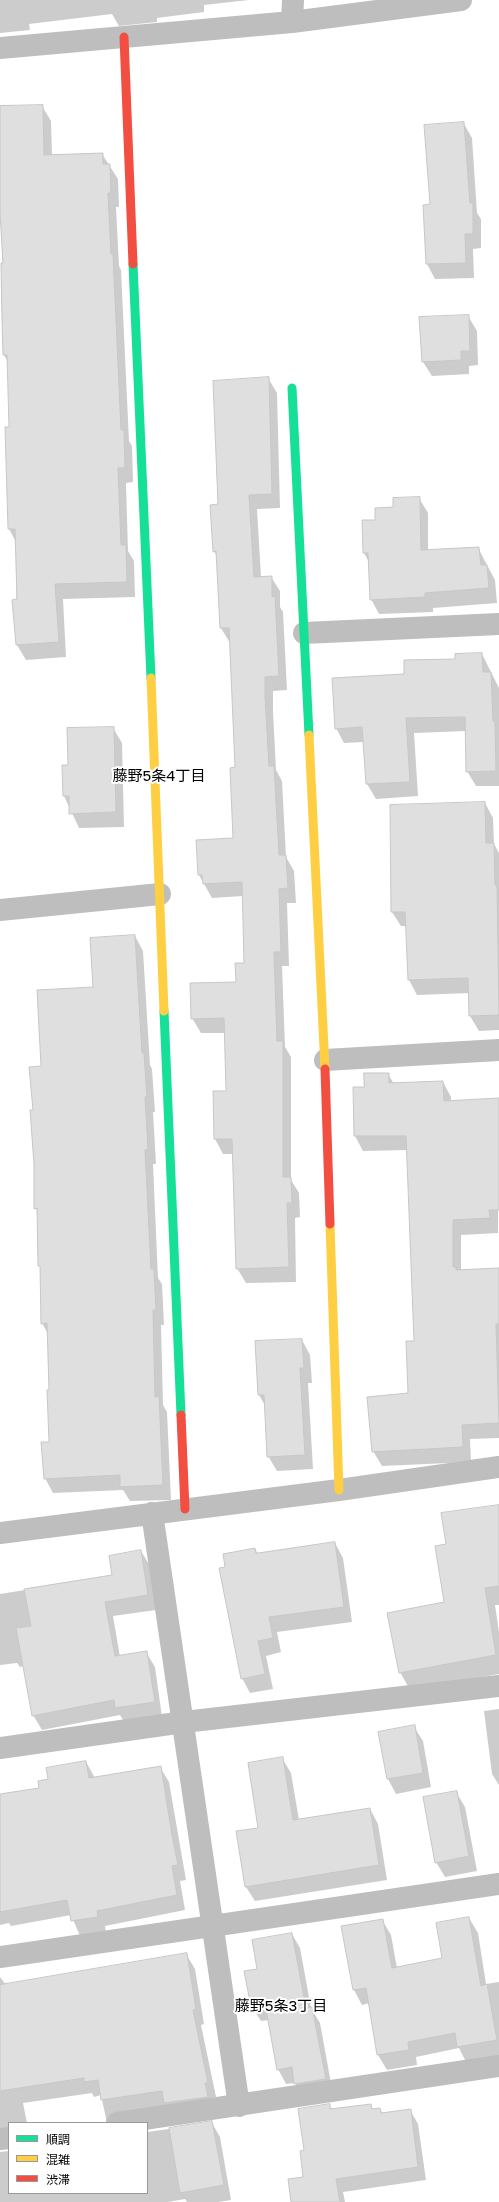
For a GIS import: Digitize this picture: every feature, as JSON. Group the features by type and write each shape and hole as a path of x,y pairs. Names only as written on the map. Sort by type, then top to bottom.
{"street":[{"path":"292,22 293,0"},
{"path":"0,48 292,22 461,0"},
{"path":"124,37 185,1509"},
{"path":"292,388 325,1060 339,1490"},
{"path":"304,633 499,624"},
{"path":"0,910 160,894"},
{"path":"325,1060 499,1050"},
{"path":"0,1533 339,1490 499,1467"},
{"path":"152,1513 184,1722 239,2106"},
{"path":"0,1748 184,1722 499,1686"},
{"path":"0,1957 214,1927 499,1884"},
{"path":"124,2122 499,2066"}],"building":[{"path":"43,105 44,155 103,153 103,164 110,164 111,193 108,193 111,254 113,254 121,430 124,430 125,468 118,468 121,545 126,545 127,582 55,584 59,642 16,645 12,600 17,599 15,529 8,529 5,427 9,427 7,355 3,355 2,321 1,263 3,263 0,213 0,106"},
{"path":"464,122 470,203 473,203 473,234 465,234 466,263 426,264 423,205 430,204 424,125"},
{"path":"469,315 470,351 461,351 461,360 422,362 419,317"},
{"path":"269,377 272,494 249,495 254,577 272,576 272,597 275,596 279,676 265,677 265,696 269,766 274,766 279,855 286,855 288,888 279,889 281,952 274,952 277,1041 283,1041 283,1177 291,1177 292,1203 287,1203 289,1267 236,1269 232,1139 214,1139 213,1091 226,1091 224,1018 191,1019 190,983 236,982 235,963 244,963 242,882 203,884 202,875 198,875 196,840 233,838 230,768 235,767 229,628 220,628 216,551 213,552 210,505 218,504 213,381"},
{"path":"420,497 421,550 479,547 481,565 487,565 489,588 425,593 425,597 370,600 368,553 363,553 362,520 375,520 375,508 393,507 393,498"},
{"path":"482,653 483,672 491,672 493,721 495,721 496,771 466,772 465,717 406,718 410,782 366,784 362,727 335,729 332,678 404,674 404,660 455,659 455,654"},
{"path":"114,727 116,812 69,814 69,796 63,796 62,765 68,765 67,728"},
{"path":"485,802 486,843 494,843 495,885 497,885 499,1015 469,1016 468,978 408,980 405,912 391,912 390,805"},
{"path":"135,935 142,1053 144,1053 147,1097 145,1097 148,1149 145,1150 151,1269 154,1269 156,1310 153,1310 155,1397 159,1396 163,1485 120,1487 120,1475 44,1479 41,1442 49,1442 47,1323 41,1324 40,1266 38,1266 37,1208 34,1209 34,1164 30,1110 33,1110 29,1067 41,1066 37,990 93,987 90,938"},
{"path":"364,1073 389,1073 389,1083 443,1081 444,1101 499,1098 499,1210 489,1210 490,1218 453,1220 453,1267 456,1267 456,1270 499,1268 499,1324 496,1324 499,1423 462,1425 463,1447 372,1452 367,1397 408,1393 406,1341 414,1341 406,1136 354,1136 353,1087 364,1087"},
{"path":"302,1339 304,1368 300,1368 305,1455 267,1457 264,1395 258,1395 255,1341"},
{"path":"499,1505 499,1586 485,1588 496,1655 399,1673 387,1613 444,1602 435,1546 446,1544 441,1513"},
{"path":"335,1542 344,1607 269,1617 273,1638 258,1641 265,1674 241,1679 219,1568 225,1567 223,1554 255,1548 256,1553"},
{"path":"141,1550 148,1595 105,1602 115,1656 147,1651 155,1702 115,1708 114,1700 32,1716 16,1628 31,1626 24,1589 112,1575 109,1556"},
{"path":"415,1725 423,1773 387,1779 378,1732"},
{"path":"283,1757 293,1820 370,1808 379,1865 245,1887 236,1831 258,1828 248,1763"},
{"path":"86,1761 89,1778 161,1766 178,1865 172,1866 177,1895 97,1911 98,1917 71,1921 67,1900 0,1912 0,1794 39,1788 38,1781 48,1779 46,1768"},
{"path":"457,1791 469,1856 435,1863 423,1797"},
{"path":"469,1917 481,1986 487,1984 497,2040 457,2047 455,2033 408,2042 409,2050 377,2055 366,1988 353,1990 341,1926 383,1919 392,1968 442,1958 436,1923"},
{"path":"292,1933 306,2008 312,2007 326,2079 294,2084 292,2067 277,2070 265,2004 251,2007 244,1971 257,1969 252,1940"},
{"path":"187,1953 196,2009 193,2010 208,2083 205,2083 208,2097 164,2103 162,2091 101,2100 98,2080 84,2082 84,2078 0,2091 0,1985"},
{"path":"330,2104 330,2109 371,2104 372,2109 380,2108 381,2113 411,2109 418,2167 336,2179 340,2202 291,2202 288,2179 303,2177 300,2151 304,2150 298,2109"},
{"path":"212,2121 224,2185 180,2193 169,2128"}],"traffic: fast":[{"path":"133,264 151,678"},
{"path":"292,388 309,735"},
{"path":"164,1011 181,1415"}],"traffic: slow":[{"path":"151,678 164,1011"},
{"path":"309,735 325,1069"},
{"path":"330,1224 339,1490"}],"traffic: jam":[{"path":"124,37 133,264"},
{"path":"325,1069 330,1224"},
{"path":"181,1415 185,1509"}],"district":[{"name":"藤野5条4丁目","path":"159,776"},
{"name":"藤野5条3丁目","path":"281,2006"}]}
